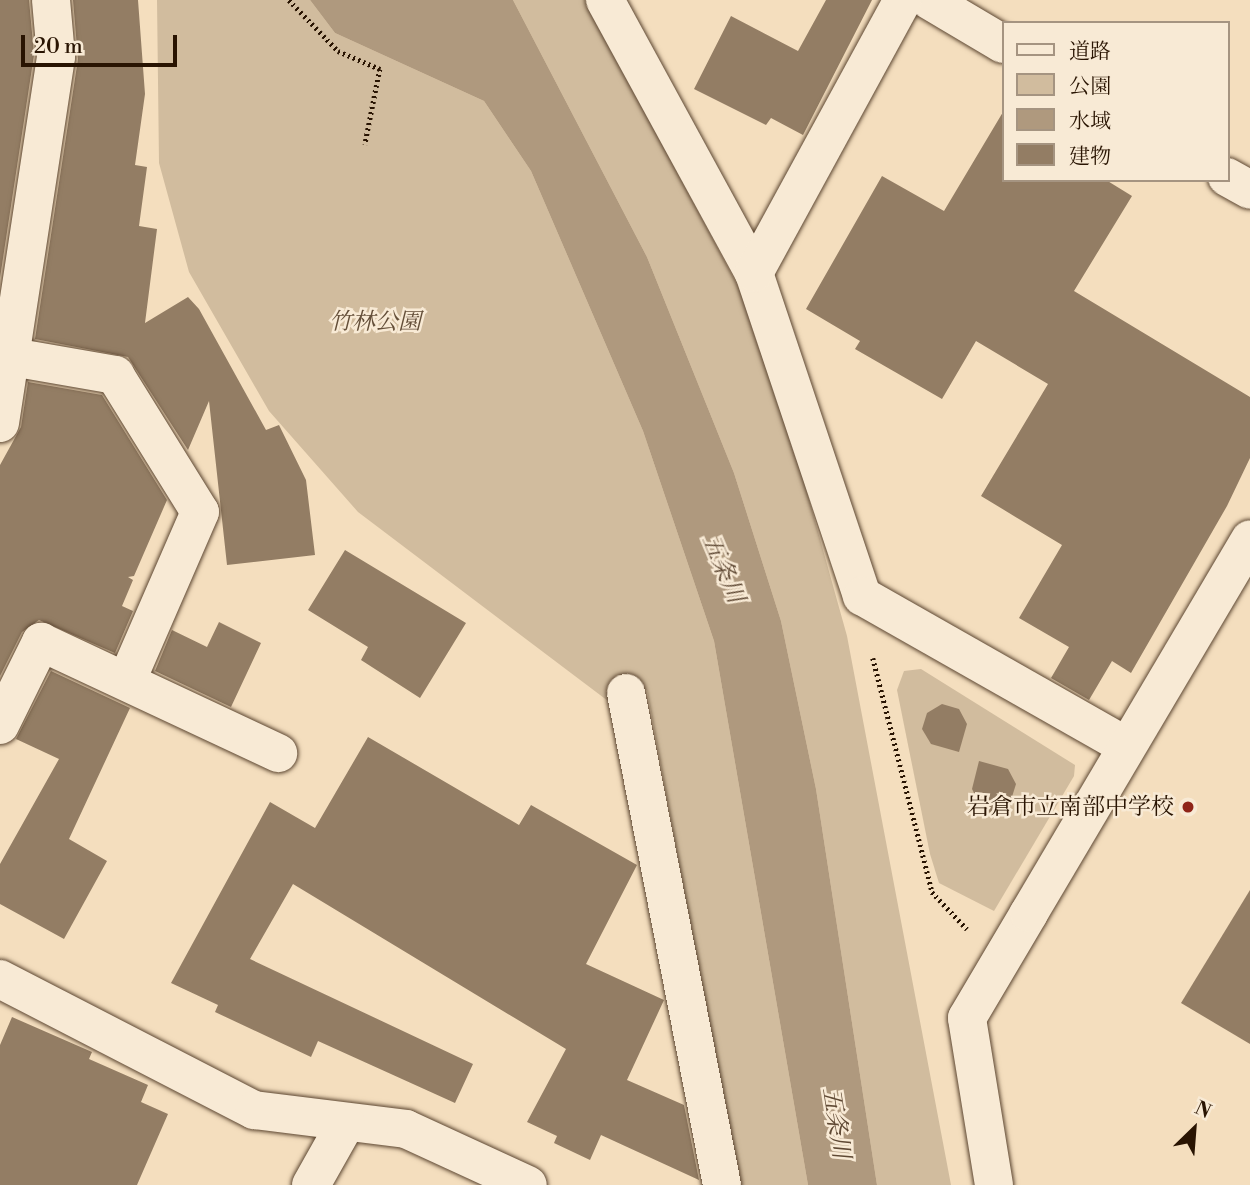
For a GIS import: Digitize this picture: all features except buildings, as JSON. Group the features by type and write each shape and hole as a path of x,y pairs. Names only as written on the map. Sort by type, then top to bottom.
{"street":[{"path":"0,423 56,56 51,0"},
{"path":"605,0 754,273 862,596 1124,745"},
{"path":"754,273 903,0"},
{"path":"929,0 1002,43"},
{"path":"1229,178 1250,190"},
{"path":"12,357 115,375 200,512 127,680"},
{"path":"994,1185 967,1018 1124,745 1250,540"},
{"path":"0,725 41,642 278,753"},
{"path":"626,693 722,1185"},
{"path":"0,979 254,1110 309,1113 346,1123 406,1129 528,1185"},
{"path":"312,1185 346,1123"}],"path":[{"path":"289,0 338,51 380,69 365,145"},
{"path":"862,596 932,892 1003,958"}],"green space":[{"name":"竹林公園","path":"157,0 310,0 335,33 484,101 531,171 643,431 714,641 808,1185 739,1185 647,690 612,704 358,512 269,411 189,272 159,163"},
{"path":"513,0 585,0 748,305 776,381 847,636 951,1185 877,1185 816,789 781,621 734,473 647,257"},
{"path":"921,669 1075,765 1074,776 994,911 939,883 930,854 897,690 904,671"}],"water":[{"name":"五条川","path":"310,0 513,0 647,257 734,473 781,621 816,789 877,1185 808,1185 714,641 643,431 531,171 484,101 335,33"}],"place":[{"name":"岩倉市立南部中学校","path":"1188,807"}]}
